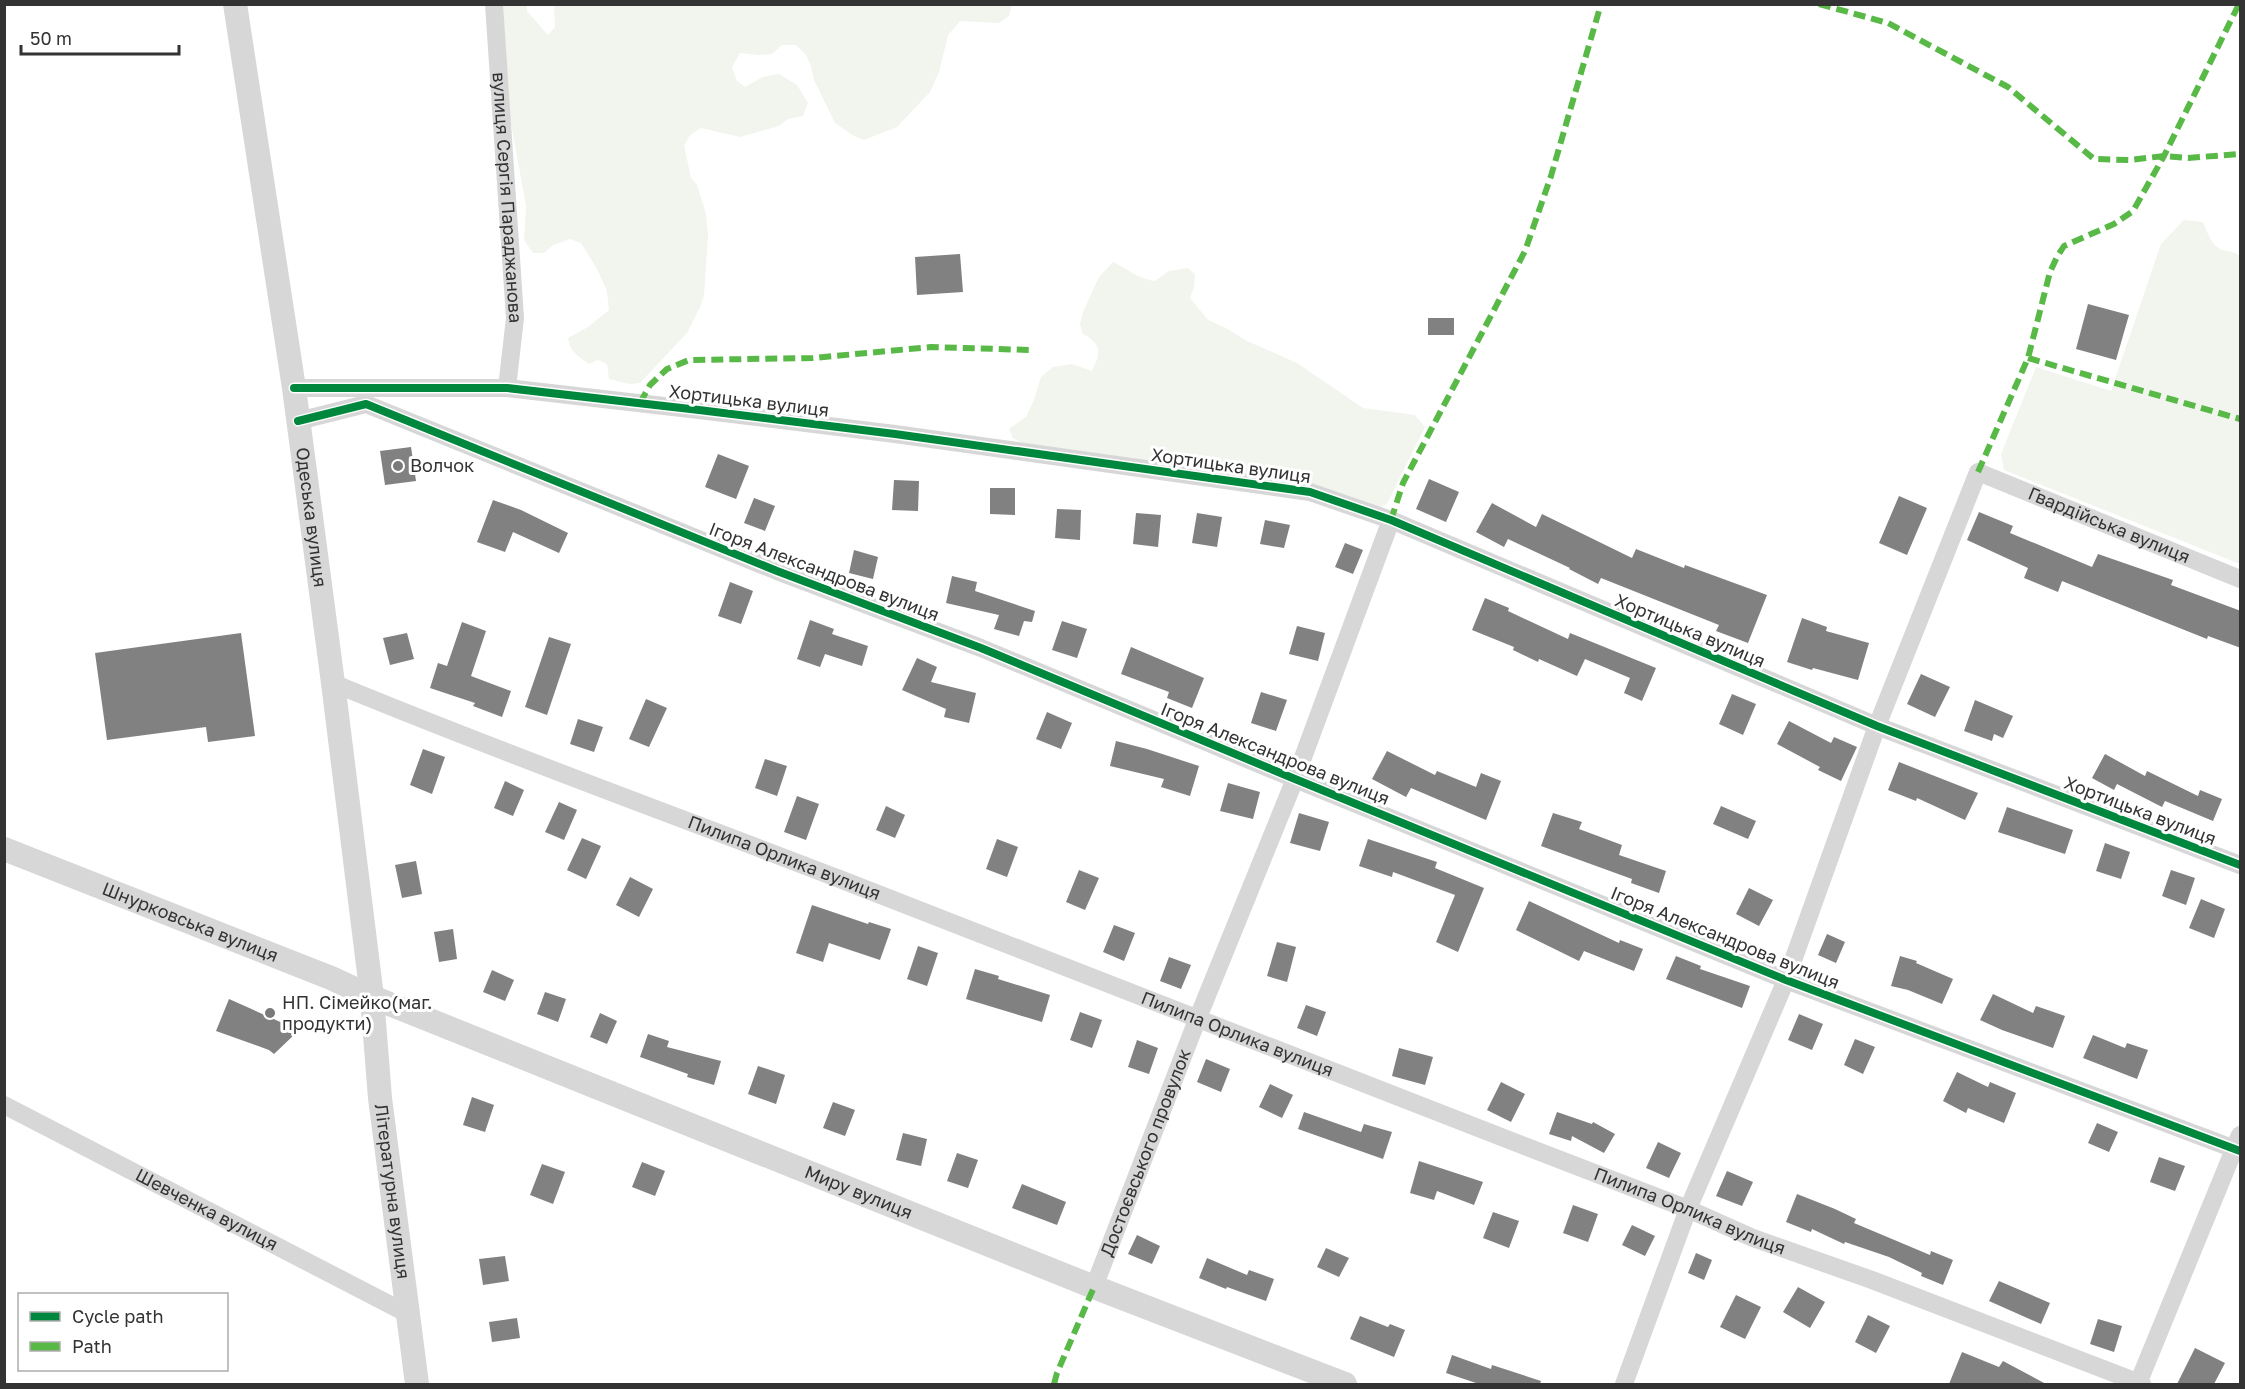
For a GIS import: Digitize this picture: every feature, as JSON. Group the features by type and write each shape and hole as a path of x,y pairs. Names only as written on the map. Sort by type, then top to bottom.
{"street":[{"name":"Одеська вулиця","path":"235,4 294,388 372,997"},
{"name":"вулиця Сергія Параджанова","path":"494,4 515,318 507,388"},
{"name":"Хортицька вулиця","path":"294,388 507,388 895,434 1311,492 1391,520 1877,726 2241,866"},
{"name":"Ігоря Александрова вулиця","path":"298,421 366,404 777,571 981,648 1786,980 2239,1145"},
{"name":"Гвардійська вулиця","path":"1877,726 1978,472 2241,579"},
{"name":"Достоєвського провулок","path":"1094,1287 1197,1020 1294,779 1391,520"},
{"name":"Пилипа Орлика вулиця","path":"333,683 446,730 580,779 1688,1209 1763,1241 1872,1280 2023,1340 2141,1383"},
{"path":"1624,1384 1688,1209 1786,980 1877,726"},
{"name":"Шнурковська вулиця","path":"4,849 331,978 372,997"},
{"name":"Миру вулиця","path":"372,997 1094,1287 1345,1384"},
{"name":"Літературна вулиця","path":"372,997 380,1098 417,1384"},
{"name":"Шевченка вулиця","path":"4,1105 408,1314"},
{"path":"2141,1383 2239,1145"}],"shaded area":[{"path":"503,5 527,5 527,11 548,35 555,27 554,5 1012,5 1009,16 999,23 960,21 948,35 939,72 930,92 897,127 864,140 835,123 814,80 806,55 796,45 782,45 772,54 740,53 732,67 737,81 745,87 763,77 779,74 797,85 808,103 803,116 788,119 779,126 740,137 701,128 690,135 684,146 691,178 697,185 706,214 708,235 704,295 687,333 640,383 630,384 609,379 607,364 598,360 589,364 575,353 569,343 568,338 588,327 609,310 607,291 581,243 570,239 553,245 544,253 533,253 524,240 526,206 510,118"},
{"path":"2184,220 2203,222 2217,247 2240,256 2240,564 2004,470 2001,454 2036,367 2111,391 2161,244"},
{"path":"1113,262 1138,276 1155,281 1169,271 1188,268 1195,275 1190,298 1208,320 1247,341 1297,363 1363,408 1415,415 1425,427 1387,504 1376,508 1028,446 1013,438 1009,429 1026,417 1041,377 1053,367 1072,364 1092,371 1098,354 1097,345 1083,334 1080,325 1083,312 1099,277"}],"building":[{"path":"960,254 963,292 917,295 915,257"},
{"path":"2088,304 2129,315 2116,360 2076,349"},
{"path":"1428,318 1454,318 1454,335 1428,335"},
{"name":"Волчок","path":"411,447 416,481 385,485 380,451"},
{"path":"718,454 749,466 736,499 705,487"},
{"path":"1429,479 1459,492 1446,522 1416,509"},
{"path":"894,480 919,481 918,511 892,510"},
{"path":"990,488 1015,488 1015,515 990,514"},
{"path":"1899,496 1927,508 1907,555 1879,543"},
{"path":"754,498 775,506 765,531 744,523"},
{"path":"493,500 521,510 568,533 559,553 513,532 505,552 477,542"},
{"path":"1492,503 1536,527 1542,514 1632,558 1636,549 1684,568 1685,565 1767,595 1748,643 1716,631 1719,625 1601,578 1598,584 1508,539 1504,547 1476,532"},
{"path":"1057,509 1081,510 1080,540 1055,538"},
{"path":"1979,512 2013,526 2010,533 2092,567 2098,554 2173,580 2171,585 2241,611 2241,648 2208,636 2207,639 2062,581 2058,592 2024,578 2028,568 1967,540"},
{"path":"1136,513 1161,515 1158,547 1133,544"},
{"path":"1197,513 1222,517 1217,547 1192,543"},
{"path":"1265,520 1290,525 1284,548 1260,544"},
{"path":"1345,543 1363,550 1353,574 1335,567"},
{"path":"854,550 878,557 873,579 849,573"},
{"path":"952,576 977,582 975,591 1035,611 1032,622 1024,621 1019,636 994,629 999,615 946,603"},
{"path":"730,582 753,591 741,624 718,616"},
{"path":"1485,598 1568,639 1570,633 1656,668 1642,701 1624,693 1630,678 1585,659 1577,676 1539,659 1538,662 1513,650 1514,647 1472,630"},
{"path":"1802,618 1827,627 1826,631 1869,643 1858,680 1787,662"},
{"path":"810,620 834,629 832,634 868,646 862,666 825,654 820,667 797,659"},
{"path":"1062,621 1087,629 1077,658 1052,650"},
{"path":"462,622 486,631 471,676 511,691 502,717 473,706 475,703 430,688 438,663 447,666"},
{"path":"1297,626 1325,633 1318,661 1289,654"},
{"path":"241,633 255,736 208,742 206,727 107,740 95,653"},
{"path":"407,633 414,659 390,665 383,638"},
{"path":"549,637 571,644 547,715 525,707"},
{"path":"1131,647 1204,678 1192,708 1167,698 1169,692 1121,674"},
{"path":"917,658 937,667 931,682 976,693 969,723 944,717 946,709 902,690"},
{"path":"1921,674 1950,687 1935,717 1907,704"},
{"path":"1261,692 1287,700 1276,731 1251,723"},
{"path":"1732,694 1756,704 1743,735 1719,724"},
{"path":"646,699 667,708 649,747 629,739"},
{"path":"1975,700 2013,716 2003,738 1994,734 1992,741 1964,731"},
{"path":"1047,712 1072,723 1061,749 1036,739"},
{"path":"578,719 603,727 594,752 570,744"},
{"path":"1789,721 1831,743 1834,737 1857,747 1841,781 1818,770 1820,767 1777,744"},
{"path":"1116,741 1199,766 1190,796 1161,787 1164,779 1110,766"},
{"path":"423,749 445,757 432,794 410,785"},
{"path":"1387,751 1435,775 1437,771 1476,787 1481,773 1501,781 1486,820 1411,788 1406,797 1372,779"},
{"path":"2105,754 2145,776 2147,771 2198,796 2200,790 2222,799 2213,821 2165,801 2162,807 2117,784 2114,790 2092,778"},
{"path":"765,759 787,766 777,796 755,788"},
{"path":"1899,762 1978,793 1965,820 1917,798 1916,801 1888,790"},
{"path":"505,781 524,790 513,816 494,808"},
{"path":"1228,783 1260,792 1253,819 1220,811"},
{"path":"797,796 819,804 806,840 784,832"},
{"path":"559,802 577,810 564,840 545,832"},
{"path":"886,806 905,815 895,838 876,830"},
{"path":"1721,806 1756,821 1748,839 1713,824"},
{"path":"2007,807 2073,830 2065,854 1998,832"},
{"path":"1299,813 1329,822 1320,851 1290,843"},
{"path":"1553,813 1582,822 1579,829 1622,845 1619,855 1666,871 1659,893 1631,883 1632,879 1541,846"},
{"path":"582,838 601,846 586,879 567,870"},
{"path":"997,839 1018,847 1007,877 986,869"},
{"path":"1368,839 1437,862 1435,868 1484,888 1458,952 1436,942 1455,895 1393,872 1392,877 1359,866"},
{"path":"2105,843 2130,852 2121,879 2096,871"},
{"path":"416,861 422,894 402,898 395,865"},
{"path":"1079,870 1099,878 1085,910 1066,902"},
{"path":"2171,870 2195,878 2186,905 2162,896"},
{"path":"630,877 653,889 639,917 616,905"},
{"path":"1749,888 1773,900 1759,926 1736,914"},
{"path":"2201,899 2225,909 2214,938 2189,928"},
{"path":"1529,901 1619,943 1620,940 1643,949 1634,971 1584,951 1579,961 1516,930"},
{"path":"812,905 868,924 869,922 891,929 880,960 829,943 823,962 796,953"},
{"path":"1114,925 1135,933 1124,961 1103,952"},
{"path":"453,929 457,959 439,962 434,932"},
{"path":"1827,934 1845,942 1836,963 1818,955"},
{"path":"1277,942 1296,947 1287,982 1267,976"},
{"path":"918,946 938,953 927,986 907,979"},
{"path":"1676,956 1701,966 1700,969 1750,986 1742,1008 1666,979"},
{"path":"1900,956 1917,961 1916,963 1953,979 1942,1004 1908,990 1891,986"},
{"path":"1169,957 1191,965 1181,989 1160,981"},
{"path":"975,969 999,976 998,979 1050,995 1042,1022 966,999"},
{"path":"492,970 514,980 505,1001 483,992"},
{"path":"545,992 566,999 558,1022 537,1014"},
{"path":"1993,994 2033,1013 2036,1006 2065,1016 2053,1048 1980,1020"},
{"path":"229,999 287,1025 295,1034 274,1054 269,1050 216,1031"},
{"path":"1306,1005 1326,1012 1317,1036 1297,1028"},
{"path":"1080,1012 1102,1020 1092,1048 1070,1040"},
{"path":"600,1013 617,1021 607,1044 590,1037"},
{"path":"1799,1014 1823,1024 1812,1050 1788,1040"},
{"path":"648,1034 669,1041 667,1047 721,1061 714,1085 687,1077 688,1074 640,1057"},
{"path":"2093,1035 2125,1048 2127,1043 2148,1050 2137,1079 2083,1058"},
{"path":"1855,1039 1875,1047 1863,1074 1844,1065"},
{"path":"1137,1040 1158,1048 1149,1074 1128,1067"},
{"path":"1399,1048 1433,1057 1425,1085 1392,1076"},
{"path":"1206,1059 1230,1069 1221,1092 1197,1082"},
{"path":"758,1066 785,1075 776,1104 748,1094"},
{"path":"1957,1072 1988,1087 1990,1082 2016,1093 2004,1123 1968,1108 1966,1113 1943,1101"},
{"path":"1501,1082 1525,1094 1511,1122 1487,1110"},
{"path":"1270,1084 1293,1095 1282,1118 1259,1107"},
{"path":"472,1097 494,1105 485,1132 463,1125"},
{"path":"833,1102 855,1110 845,1136 823,1128"},
{"path":"1304,1112 1361,1132 1364,1124 1392,1132 1383,1159 1298,1129"},
{"path":"1557,1112 1592,1124 1593,1122 1615,1134 1604,1153 1572,1136 1571,1141 1549,1134"},
{"path":"2097,1123 2118,1132 2109,1152 2088,1143"},
{"path":"903,1133 927,1139 921,1166 896,1160"},
{"path":"1658,1142 1681,1153 1669,1178 1646,1168"},
{"path":"957,1153 978,1160 968,1188 947,1181"},
{"path":"2159,1157 2185,1166 2175,1191 2150,1182"},
{"path":"1419,1161 1483,1182 1474,1205 1437,1191 1434,1200 1410,1193"},
{"path":"642,1162 665,1171 655,1196 632,1187"},
{"path":"542,1164 565,1172 553,1204 530,1195"},
{"path":"1727,1171 1753,1182 1742,1206 1716,1196"},
{"path":"1022,1184 1066,1202 1057,1225 1012,1208"},
{"path":"1797,1194 1856,1219 1854,1223 1930,1255 1931,1251 1953,1260 1943,1285 1921,1276 1922,1273 1889,1257 1845,1242 1844,1244 1812,1229 1811,1232 1786,1222"},
{"path":"1573,1205 1598,1214 1588,1242 1563,1233"},
{"path":"1493,1212 1519,1221 1509,1248 1483,1238"},
{"path":"1632,1225 1655,1236 1645,1256 1622,1245"},
{"path":"1137,1235 1160,1246 1152,1264 1128,1254"},
{"path":"1326,1248 1349,1258 1339,1277 1317,1267"},
{"path":"1696,1253 1712,1260 1704,1280 1688,1273"},
{"path":"505,1256 509,1281 483,1285 479,1259"},
{"path":"1207,1258 1247,1275 1249,1270 1274,1279 1266,1301 1199,1278"},
{"path":"1999,1281 2050,1303 2041,1324 1989,1301"},
{"path":"1798,1287 1825,1302 1810,1328 1783,1312"},
{"path":"1736,1295 1761,1307 1745,1339 1720,1327"},
{"path":"1868,1315 1890,1326 1876,1353 1855,1342"},
{"path":"1360,1316 1388,1327 1390,1324 1405,1330 1394,1357 1350,1339"},
{"path":"517,1318 520,1338 492,1342 489,1322"},
{"path":"2098,1319 2122,1326 2114,1352 2090,1344"},
{"path":"2195,1348 2225,1363 2214,1384 2177,1384"},
{"path":"1962,1352 1999,1367 2003,1361 2046,1384 1949,1384"},
{"path":"1452,1355 1491,1369 1492,1365 1541,1381 1540,1384 1479,1384 1446,1373"}],"marked path":[{"path":"1391,520 1403,483 1525,251 1551,176 1601,4"},
{"path":"1819,4 1888,23 2008,87 2094,159 2129,160 2164,156 2188,158 2240,154"},
{"path":"1978,472 2028,358 2050,272 2057,257 2064,246 2114,224 2133,211 2164,156 2239,4"},
{"path":"640,403 650,385 667,369 689,360 813,358 931,347 1030,350"},
{"path":"2028,358 2240,419"},
{"path":"1054,1384 1094,1287"}],"cycle path":[{"path":"294,388 507,388 895,434 1310,492 1391,520 1877,726 2240,865"},
{"path":"298,421 366,404 777,571 981,648 1786,980 2240,1151"}],"place":[{"name":"Волчок","path":"398,466"},
{"name":"НП. Сімейко(маг. продукти)","path":"270,1013"}]}
